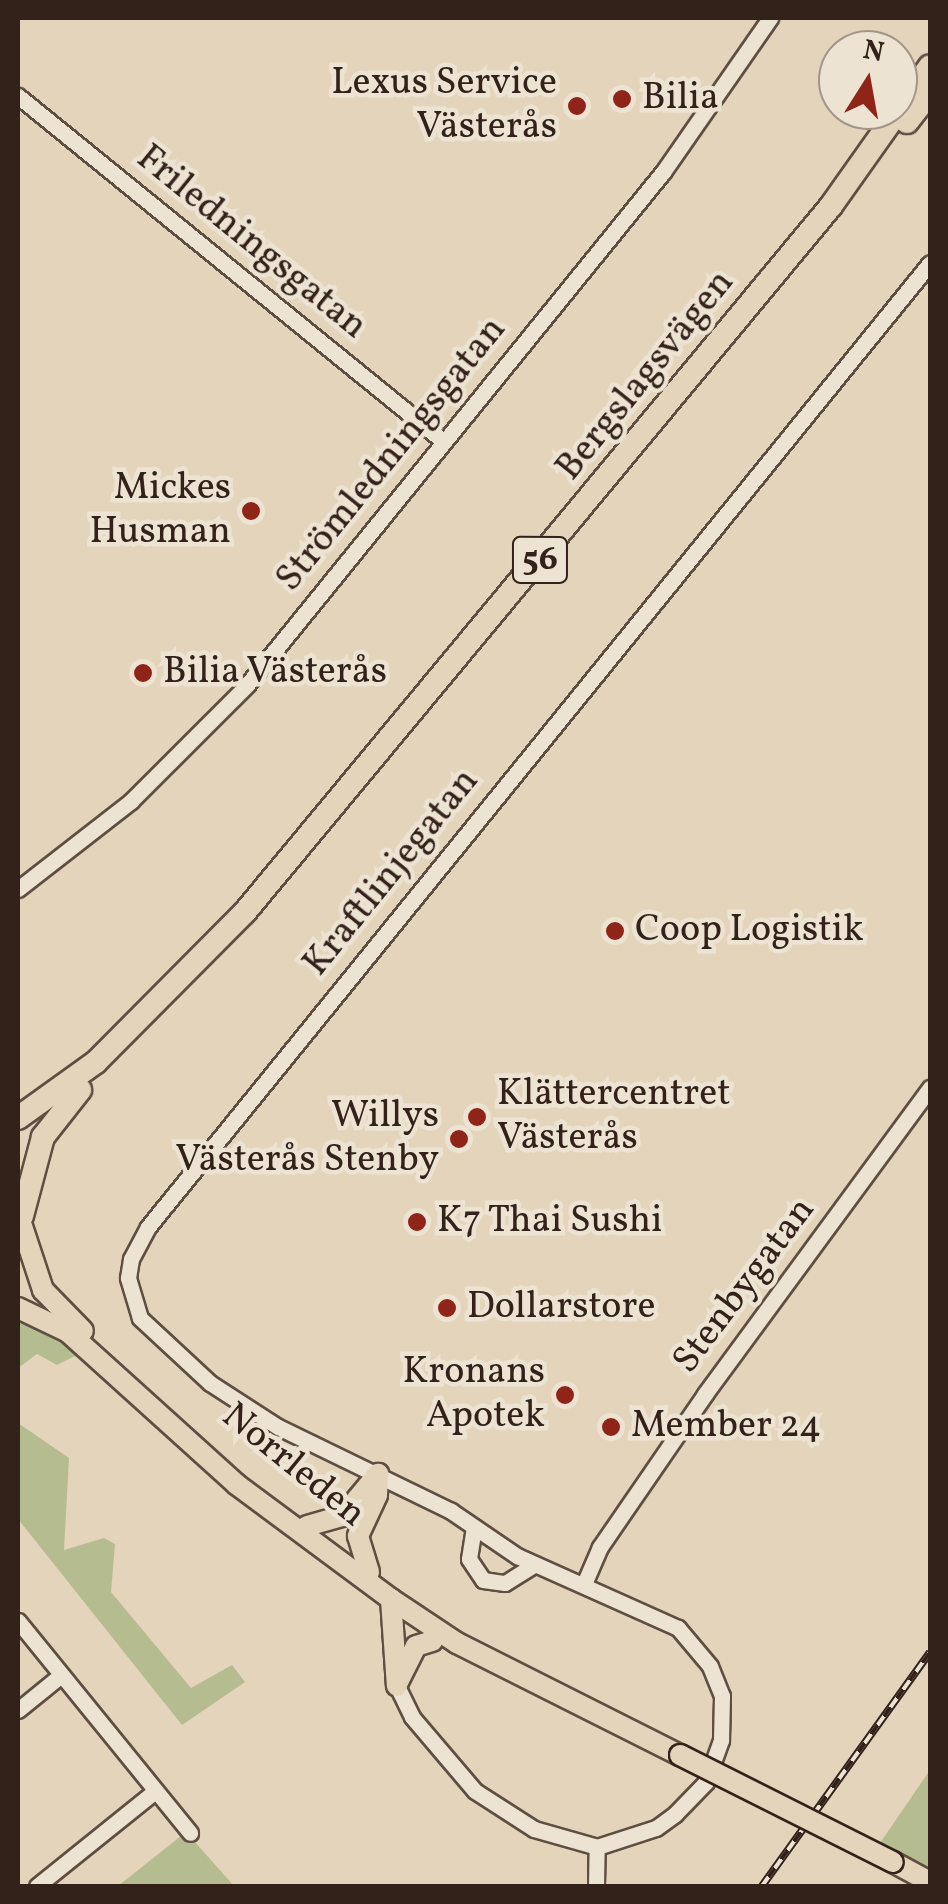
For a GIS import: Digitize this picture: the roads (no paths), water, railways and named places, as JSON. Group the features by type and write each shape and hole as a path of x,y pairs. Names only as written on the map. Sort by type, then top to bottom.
{"highway":[{"name":"Bergslagsvägen","path":"20,1226 34,1160 55,1117 171,1003 831,206 930,66"},
{"name":"Bergslagsvägen","path":"831,206 846,197 930,93"},
{"name":"Bergslagsvägen","path":"18,1118 96,1062 246,912"},
{"path":"18,1190 20,1226"}],"main road":[{"name":"Norrleden","path":"20,1226 35,1272 54,1304 307,1526 369,1572 580,1706"},
{"name":"Norrleden","path":"18,1308 68,1332 236,1484 456,1643 930,1882"},
{"path":"307,1526 344,1516 378,1474"},
{"path":"369,1572 358,1536 377,1495 378,1474"},
{"path":"391,1599 397,1686"},
{"path":"397,1686 416,1646 432,1641"}],"street":[{"name":"Strömledningsgatan","path":"18,890 94,832 199,736 664,172 770,18"},
{"name":"Friledningsgatan","path":"18,96 443,442"},
{"name":"Kraftlinjegatan","path":"378,1474 278,1427 178,1360 133,1301 128,1278 138,1243 930,262"},
{"name":"Stenbygatan","path":"584,1584 600,1547 705,1394 930,1088"},
{"path":"378,1474 534,1564 655,1613 695,1643 722,1696 723,1719 716,1760 691,1800 656,1828 597,1846 534,1829 475,1792 412,1717 397,1686"},
{"path":"474,1527 469,1559 482,1580 504,1583 534,1564"},
{"path":"18,1621 190,1833"},
{"path":"432,1641 456,1643"},
{"path":"18,1710 61,1675"},
{"path":"37,1886 155,1790"},
{"path":"596,1886 597,1846"}],"railway":[{"path":"762,1886 930,1652"}],"place":[{"name":"Bilia","path":"622,99"},
{"name":"Lexus Service Västerås","path":"577,106"},
{"name":"Mickes Husman","path":"251,511"},
{"name":"Bilia Västerås","path":"143,673"},
{"name":"Coop Logistik","path":"615,931"},
{"name":"Klättercentret Västerås","path":"477,1117"},
{"name":"Willys Västerås Stenby","path":"459,1139"},
{"name":"K7 Thai Sushi","path":"417,1222"},
{"name":"Dollarstore","path":"447,1308"},
{"name":"Kronans Apotek","path":"565,1395"},
{"name":"Member 24","path":"611,1427"}]}
